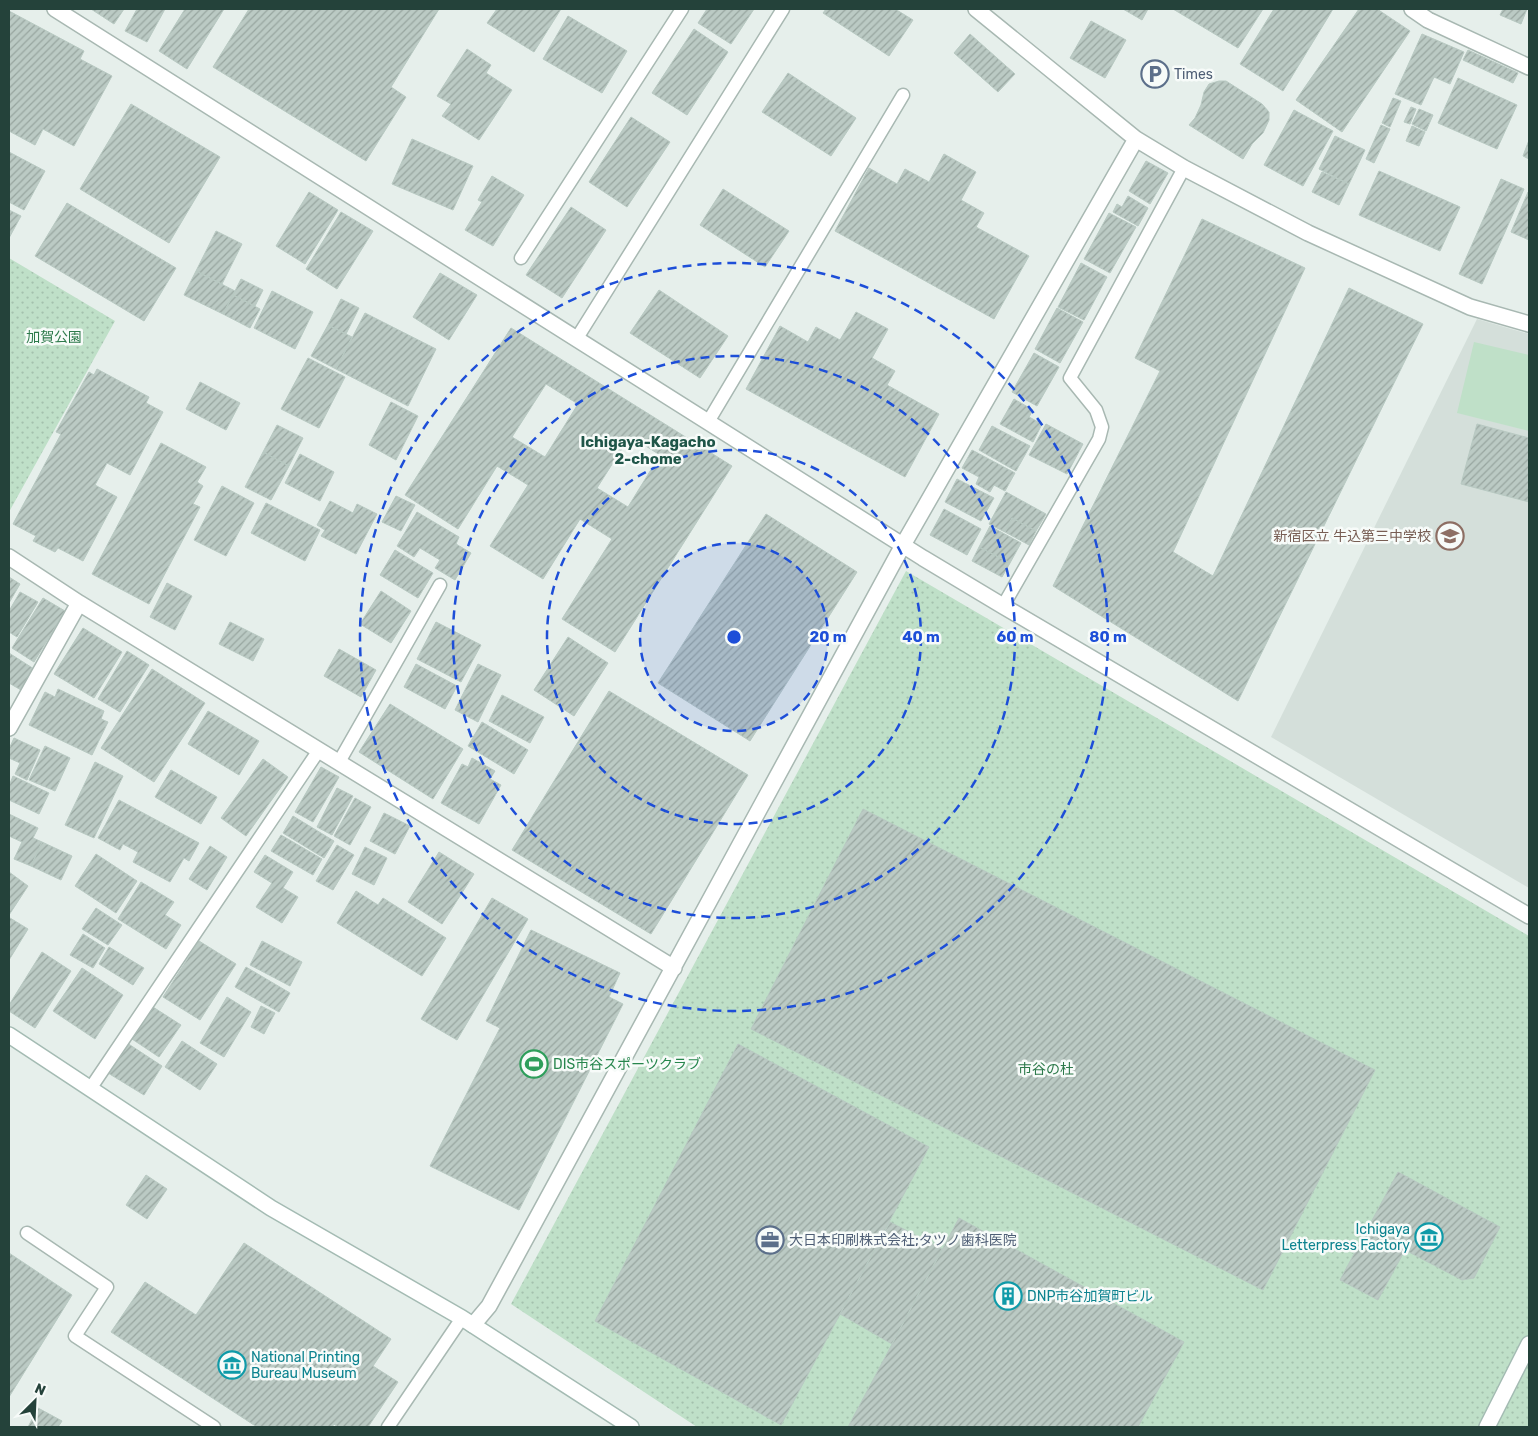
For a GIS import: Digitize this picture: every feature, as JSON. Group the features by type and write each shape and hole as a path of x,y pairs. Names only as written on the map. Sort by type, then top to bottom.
{"street":[{"path":"55,9 903,545 1529,916"},
{"path":"976,9 1136,139 1184,168 1308,233 1452,299 1470,307 1529,324"},
{"path":"1412,9 1428,20 1529,67"},
{"path":"468,1322 489,1306 903,545 1136,139"},
{"path":"9,557 79,603 674,968"},
{"path":"9,728 79,603"},
{"path":"9,1035 271,1208 468,1322 631,1427"},
{"path":"1487,1427 1529,1344"}],"lane":[{"path":"521,258 682,9"},
{"path":"577,338 783,9"},
{"path":"708,422 903,94"},
{"path":"1003,606 1099,439 1102,427 1096,410 1070,378 1184,168"},
{"path":"339,762 440,585"},
{"path":"90,1090 319,750"},
{"path":"27,1233 107,1286 75,1336 214,1427"},
{"path":"388,1427 468,1322"}],"shaded area":[{"name":"新宿区立 牛込第三中学校","path":"1477,319 1529,334 1529,888 1271,737"}],"green space":[{"name":"加賀公園","path":"9,258 115,321 9,512"},
{"path":"1474,342 1529,355 1529,431 1457,413"},
{"name":"市谷の杜","path":"906,571 1529,936 1529,1427 697,1427 511,1304"}],"building":[{"path":"91,9 124,9 114,24"},
{"path":"137,9 165,9 147,42 125,31"},
{"path":"185,9 224,9 187,69 159,51"},
{"path":"249,9 439,9 391,87 406,97 366,161 213,67"},
{"path":"497,9 561,9 534,52 487,23"},
{"path":"707,9 754,9 731,44 698,23"},
{"path":"826,9 895,9 913,20 889,56 823,13"},
{"path":"1123,9 1148,9 1142,20"},
{"path":"1173,9 1263,9 1238,48"},
{"path":"1274,9 1333,9 1283,91 1240,64"},
{"path":"1359,9 1377,9 1410,31 1342,132 1296,100"},
{"path":"1503,9 1527,9 1521,24 1500,15"},
{"path":"9,11 84,51 80,59 112,76 74,146 43,129 35,145 9,131"},
{"path":"568,16 627,51 602,93 543,59"},
{"path":"1091,21 1126,40 1105,78 1070,58"},
{"path":"694,29 728,52 687,115 652,93"},
{"path":"970,34 1015,74 998,92 954,53"},
{"path":"1422,34 1464,52 1450,84 1434,77 1421,105 1395,94"},
{"path":"467,49 491,65 486,73 512,90 479,140 442,116 451,104 437,96"},
{"path":"1468,50 1518,73 1513,83 1463,60"},
{"path":"788,73 856,118 831,156 762,112"},
{"path":"1458,78 1517,105 1497,149 1438,123"},
{"path":"1226,81 1262,104 1269,112 1269,120 1263,133 1252,144 1243,159 1189,125 1195,118 1204,92 1209,84"},
{"path":"1393,98 1401,101 1390,127 1382,123"},
{"path":"131,104 220,157 169,243 80,189"},
{"path":"1411,107 1416,109 1410,124 1404,122"},
{"path":"1419,109 1433,115 1426,131 1412,124"},
{"path":"1294,110 1333,131 1303,186 1264,165"},
{"path":"631,117 670,142 627,207 589,182"},
{"path":"1381,125 1390,129 1374,163 1366,159"},
{"path":"1412,126 1425,132 1419,146 1406,141"},
{"path":"1335,136 1365,150 1349,184 1319,169"},
{"path":"412,139 473,166 453,210 392,184"},
{"path":"1529,140 1529,159 1523,156"},
{"path":"9,152 45,171 24,210 9,202"},
{"path":"944,154 976,172 961,200 984,213 976,227 1029,256 994,319 835,231 869,168 897,184 905,169 929,182"},
{"path":"1146,161 1168,173 1150,204 1129,191"},
{"path":"1379,171 1460,207 1440,251 1359,215"},
{"path":"1322,172 1349,184 1339,205 1312,192"},
{"path":"492,176 524,195 493,246 465,230 482,202 478,200"},
{"path":"1501,179 1524,189 1482,284 1459,274"},
{"path":"723,189 789,231 765,267 700,225"},
{"path":"309,192 338,210 305,264 276,246"},
{"path":"1529,193 1529,240 1511,232"},
{"path":"1128,196 1148,208 1138,226 1113,212 1117,204 1122,207"},
{"path":"67,203 176,268 144,321 35,256"},
{"path":"571,207 606,230 562,298 526,275"},
{"path":"9,210 21,216 9,238"},
{"path":"341,212 373,231 337,289 306,269"},
{"path":"1109,213 1136,227 1110,273 1084,259"},
{"path":"1202,219 1305,268 1173,552 1213,576 1349,288 1423,324 1238,701 1053,586 1160,371 1135,358"},
{"path":"216,231 242,244 222,284 196,271"},
{"path":"1081,263 1107,277 1084,320 1058,307"},
{"path":"196,271 235,291 223,314 184,295"},
{"path":"440,273 477,295 449,340 413,317"},
{"path":"241,279 263,290 255,306 233,295"},
{"path":"659,290 728,336 700,378 630,333"},
{"path":"272,291 313,312 295,349 254,328"},
{"path":"233,295 260,309 250,328 223,314"},
{"path":"341,299 359,308 346,334 328,325"},
{"path":"1057,308 1083,322 1060,363 1035,349"},
{"path":"856,312 888,329 872,358 895,371 887,385 939,414 905,477 746,389 780,326 808,342 816,327 840,340"},
{"path":"365,313 436,349 408,406 336,369"},
{"path":"328,325 352,337 336,369 311,356"},
{"path":"511,328 732,466 615,652 562,619 612,539 580,519 543,579 490,546 528,485 497,466 458,529 405,495","holes":["546,384 578,404 545,457 512,437","630,436 660,455 628,507 597,488"]},
{"path":"1034,353 1059,367 1037,406 1012,392"},
{"path":"308,358 345,377 319,428 281,409"},
{"path":"97,369 149,397 146,403 163,412 130,475 107,463 95,485 117,497 83,561 58,548 55,552 33,541 36,536 13,524 61,434 56,432 89,372 94,375"},
{"path":"200,382 240,403 226,430 186,409"},
{"path":"1014,399 1033,410 1029,417 1042,424 1033,442 1000,424"},
{"path":"391,402 418,416 396,460 369,445"},
{"path":"1046,424 1083,444 1067,474 1029,455"},
{"path":"1477,424 1529,438 1529,502 1461,484"},
{"path":"277,425 303,438 289,466 263,452"},
{"path":"992,426 1030,446 1016,471 979,450"},
{"path":"161,443 206,467 197,482 203,486 193,504 200,507 149,604 92,574"},
{"path":"972,450 1015,473 1005,491 994,485 990,492 976,484 979,477 962,468"},
{"path":"263,452 289,466 271,500 245,487"},
{"path":"300,454 334,472 320,501 285,483"},
{"path":"957,479 994,498 981,521 945,502"},
{"path":"222,486 254,503 226,556 194,540"},
{"path":"1006,492 1046,514 1036,531 1012,518 1005,532 989,524"},
{"path":"396,496 415,505 401,531 382,522"},
{"path":"330,501 353,513 357,504 377,514 356,554 321,536 325,530 317,525"},
{"path":"266,503 320,530 305,561 251,533"},
{"path":"944,509 981,529 967,555 930,535"},
{"path":"417,512 459,537 456,544 471,553 455,580 435,568 440,560 420,548 414,557 397,546"},
{"path":"766,514 857,572 750,741 658,683"},
{"path":"1012,518 1036,531 1029,545 1005,532"},
{"path":"990,526 1021,543 1010,563 979,547"},
{"path":"979,547 1010,563 1002,577 972,561"},
{"path":"395,550 433,573 418,598 380,575"},
{"path":"9,577 20,584 9,603"},
{"path":"167,583 192,596 175,630 150,617"},
{"path":"381,591 411,611 391,643 360,624"},
{"path":"20,592 38,602 17,637 9,632 9,611"},
{"path":"43,598 65,611 34,662 12,648"},
{"path":"230,622 264,639 253,661 219,644"},
{"path":"436,622 481,645 461,682 417,659"},
{"path":"83,628 122,652 94,698 54,674"},
{"path":"568,637 608,663 574,716 534,690"},
{"path":"339,649 376,670 361,697 324,676"},
{"path":"127,651 149,665 120,712 98,699"},
{"path":"9,653 34,669 21,690 9,683"},
{"path":"416,664 457,686 445,709 404,687"},
{"path":"478,664 501,675 478,722 455,710"},
{"path":"152,669 205,703 154,782 101,748"},
{"path":"58,689 104,711 101,719 108,722 92,755 29,725 45,692 55,697"},
{"path":"609,691 748,775 651,934 512,850"},
{"path":"502,695 544,717 530,743 489,721"},
{"path":"390,704 463,749 433,799 359,752"},
{"path":"208,711 259,741 239,775 188,744"},
{"path":"482,722 528,750 514,774 468,746"},
{"path":"14,738 40,750 27,780 15,774 20,763 9,758 9,749"},
{"path":"45,746 70,758 55,791 29,780"},
{"path":"472,758 495,771 490,779 501,785 479,824 441,803 462,764 468,767"},
{"path":"263,759 288,777 246,836 221,818"},
{"path":"95,762 123,776 94,838 65,825"},
{"path":"321,767 339,777 313,822 295,812"},
{"path":"171,770 217,797 201,824 155,797"},
{"path":"13,776 49,793 39,814 9,800 9,786"},
{"path":"337,788 353,796 332,835 317,827"},
{"path":"355,798 371,807 350,845 334,836"},
{"path":"119,800 199,843 189,861 184,858 170,882 133,862 138,852 123,844 120,850 98,838"},
{"path":"863,809 1375,1070 1263,1290 751,1029"},
{"path":"384,813 410,826 395,854 370,841"},
{"path":"9,814 38,828 33,838 42,842 31,866 14,859 22,842 9,836"},
{"path":"293,816 334,841 324,858 283,833"},
{"path":"281,835 322,859 313,875 271,851"},
{"path":"42,842 72,856 61,880 31,866"},
{"path":"337,845 354,855 333,890 316,881"},
{"path":"210,846 227,857 207,890 189,879"},
{"path":"365,847 387,858 374,885 352,874"},
{"path":"439,852 474,874 442,924 408,902"},
{"path":"96,854 137,881 116,913 75,886"},
{"path":"265,855 293,872 283,888 298,897 282,923 256,907 272,883 254,872"},
{"path":"9,872 28,886 9,915"},
{"path":"141,882 174,902 165,915 181,925 166,949 118,919"},
{"path":"356,891 378,905 383,898 446,938 422,976 337,923"},
{"path":"492,898 528,919 457,1040 421,1019"},
{"path":"96,908 122,925 108,945 82,929"},
{"path":"10,918 28,929 9,960 9,921"},
{"path":"531,930 620,973 609,997 623,1004 519,1210 430,1166 500,1028 486,1021"},
{"path":"83,934 105,948 93,968 70,955"},
{"path":"199,941 236,964 200,1020 163,997"},
{"path":"262,941 302,962 290,986 250,965"},
{"path":"109,947 144,968 133,985 99,964"},
{"path":"42,952 71,971 35,1028 9,1011 9,1005"},
{"path":"246,967 290,993 279,1012 235,987"},
{"path":"82,968 123,995 95,1039 53,1011"},
{"path":"227,997 251,1012 224,1057 200,1043"},
{"path":"261,1006 275,1013 264,1034 251,1027"},
{"path":"153,1007 181,1025 159,1057 132,1039"},
{"path":"182,1041 217,1064 200,1090 165,1067"},
{"path":"127,1043 162,1066 144,1095 108,1073"},
{"path":"738,1044 929,1147 781,1425 595,1321"},
{"name":"Ichigaya Letterpress Factory","path":"1398,1172 1500,1227 1474,1278 1462,1280 1405,1250 1378,1300 1340,1280"},
{"path":"146,1175 167,1189 147,1219 126,1205"},
{"name":"DNP市谷加賀町ビル","path":"959,1218 1184,1342 1138,1427 848,1427"},
{"path":"890,1222 942,1249 892,1344 840,1314"},
{"path":"244,1243 391,1339 373,1366 398,1382 368,1427 338,1427 334,1424 332,1427 257,1427 111,1332 145,1282 196,1315"},
{"path":"9,1253 72,1295 9,1397"},
{"path":"38,1408 62,1421 58,1427 28,1427"}],"place":[{"name":"Times","path":"1155,74"},
{"name":"新宿区立 牛込第三中学校","path":"1450,536"},
{"name":"DIS市谷スポーツクラブ","path":"534,1064"},
{"name":"Ichigaya Letterpress Factory","path":"1429,1237"},
{"name":"大日本印刷株式会社;タツノ歯科医院","path":"770,1240"},
{"name":"DNP市谷加賀町ビル","path":"1008,1296"},
{"name":"National Printing Bureau Museum","path":"232,1365"}],"district":[{"name":"Ichigaya-Kagacho 2-chome","path":"648,450"}]}
